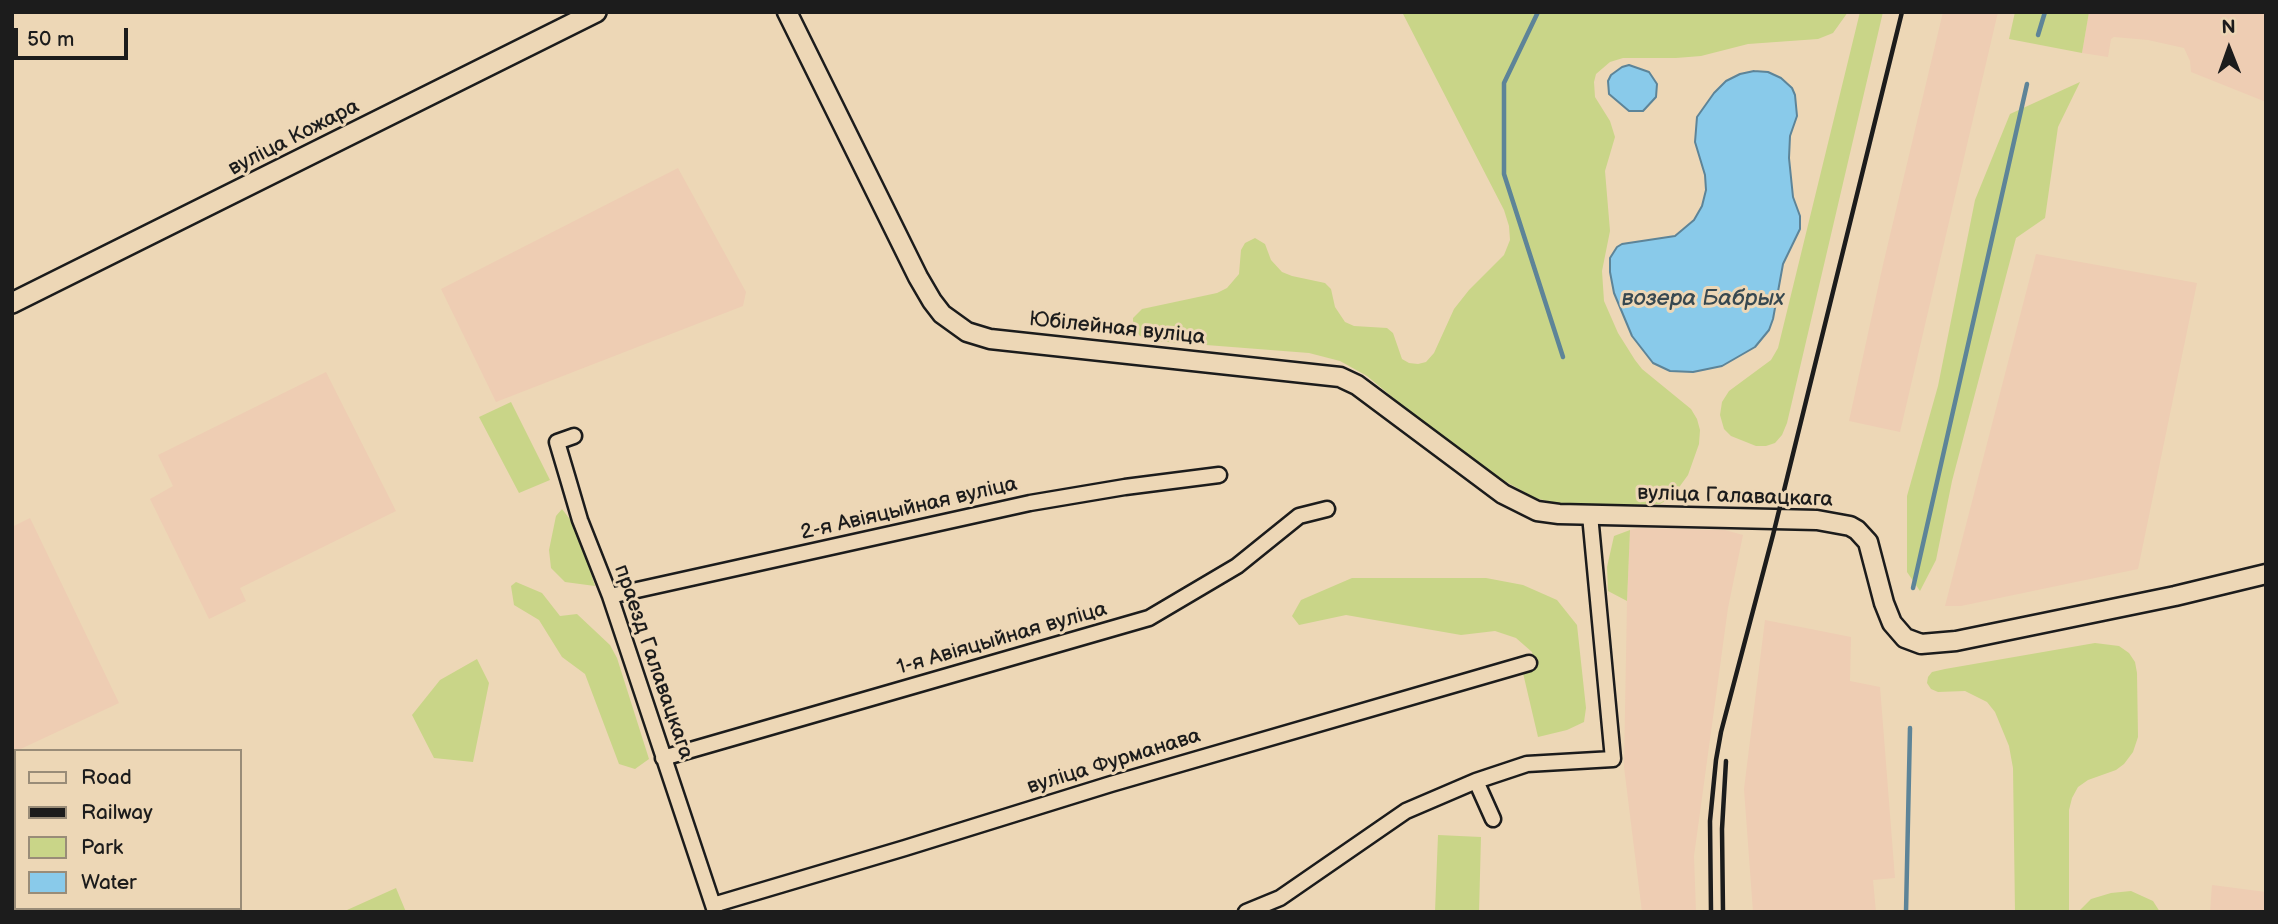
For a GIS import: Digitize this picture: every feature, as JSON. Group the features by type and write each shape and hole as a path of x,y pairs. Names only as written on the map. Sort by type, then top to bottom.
{"main road":[{"name":"вуліца Кожара","path":"12,303 596,12"}],"street":[{"name":"Юбілейная вуліца","path":"787,12 918,277 942,313 967,332 990,339 1340,377 1357,385 1515,502 1537,511 1590,515"},
{"name":"праезд Галавацкага","path":"574,436 557,442 580,520 610,596 714,908"},
{"name":"2-я Авіяцыйная вуліца","path":"610,596 1030,503 1219,475"},
{"name":"1-я Авіяцыйная вуліца","path":"663,758 1149,618 1237,566 1299,516 1327,509"},
{"name":"вуліца Галавацкага","path":"1590,515 1817,520 1850,526 1868,542 1892,623 1905,638 1921,644 1956,641 2175,596 2266,574"},
{"path":"1246,912 1280,898 1406,811 1476,781 1527,764 1613,759 1590,515"},
{"name":"вуліца Фурманава","path":"714,908 1111,784 1529,663"},
{"path":"1476,781 1493,819"}],"shaded area":[{"path":"1943,12 1998,12 1900,432 1849,421"},
{"path":"2089,12 2266,12 2266,102 2191,72 2190,61 2184,48 2148,40 2114,37 2111,39 2108,57 2082,53"},
{"path":"678,168 746,292 743,306 496,402 441,289"},
{"path":"2036,254 2197,283 2138,569 1961,606 1945,606"},
{"path":"326,372 396,511 240,588 246,601 209,619 150,499 173,486 158,455"},
{"path":"30,518 119,703 21,749 14,749 12,753 12,527"},
{"path":"1630,530 1725,530 1743,535 1728,608 1694,856 1696,912 1642,912 1624,767"},
{"path":"1765,620 1851,637 1850,681 1880,687 1895,878 1873,880 1876,912 1753,912 1744,789"},
{"path":"2212,885 2266,892 2266,912 2210,912"}],"green space":[{"path":"1402,12 1848,12 1833,33 1818,39 1748,44 1701,56 1623,58 1610,62 1596,74 1595,97 1610,121 1615,137 1605,171 1610,231 1602,271 1604,301 1618,333 1635,360 1642,369 1691,409 1700,430 1699,444 1688,475 1672,497 1660,504 1597,506 1556,503 1535,498 1494,475 1432,430 1367,376 1340,361 1309,353 1155,341 1140,336 1133,328 1133,318 1142,309 1217,293 1227,288 1239,274 1241,250 1245,243 1255,238 1265,244 1271,260 1282,272 1325,283 1331,289 1335,307 1345,322 1354,326 1387,328 1393,333 1402,359 1418,364 1426,362 1434,353 1454,309 1504,255 1510,240 1509,226 1504,210"},
{"path":"1860,12 1883,12 1787,423 1775,443 1756,446 1731,436 1724,429 1720,415 1722,402 1729,391 1771,360 1778,348"},
{"path":"2015,12 2089,12 2082,53 2009,39"},
{"path":"2080,82 2058,127 2045,218 2016,238 1952,481 1936,560 1920,591 1907,572 1907,496 1938,386 1975,200 2010,114"},
{"path":"511,402 550,480 519,493 479,417"},
{"path":"562,509 576,527 595,586 565,582 551,568 549,550 556,516"},
{"path":"1630,530 1627,601 1608,591 1607,567 1614,536"},
{"path":"1352,578 1486,578 1523,585 1557,600 1577,625 1586,708 1584,722 1567,730 1538,737 1523,673 1534,668 1532,652 1516,638 1495,631 1461,635 1346,615 1299,625 1292,616 1301,600"},
{"path":"516,582 542,593 560,616 577,614 610,645 617,658 649,759 635,769 619,764 585,674 562,657 539,620 514,605 511,586"},
{"path":"2095,643 2119,646 2129,653 2135,662 2138,737 2133,752 2124,764 2116,770 2088,780 2078,787 2072,798 2069,810 2069,912 2015,912 2013,768 2009,746 1995,712 1987,702 1965,691 1938,692 1931,689 1927,683 1928,677 1932,672 1945,669"},
{"path":"477,659 489,683 473,762 434,758 412,715 440,680"},
{"path":"1438,835 1481,837 1479,912 1435,912"},
{"path":"396,888 406,912 347,912 347,910"},
{"path":"2131,891 2153,901 2160,912 2078,912 2091,899"}],"water":[{"path":"1629,65 1649,72 1657,84 1656,97 1643,111 1629,111 1609,94 1608,81 1611,75"},
{"name":"возера Бабрых","path":"1754,71 1768,72 1781,78 1792,88 1795,95 1797,116 1790,136 1789,158 1800,229 1783,264 1769,330 1755,347 1722,366 1693,372 1670,371 1653,363 1632,336 1614,293 1610,258 1622,244 1675,236 1694,220 1702,206 1706,190 1705,175 1695,142 1697,117 1726,81"}],"waterway":[{"path":"1538,12 1504,83 1504,174 1563,357"},
{"path":"2038,35 2045,12"},
{"path":"1913,588 2027,84"},
{"path":"1906,912 1910,728"}],"railway":[{"path":"1711,912 1710,821 1721,732 1773,535 1902,12"},
{"path":"1723,912 1722,829 1726,761"}]}
